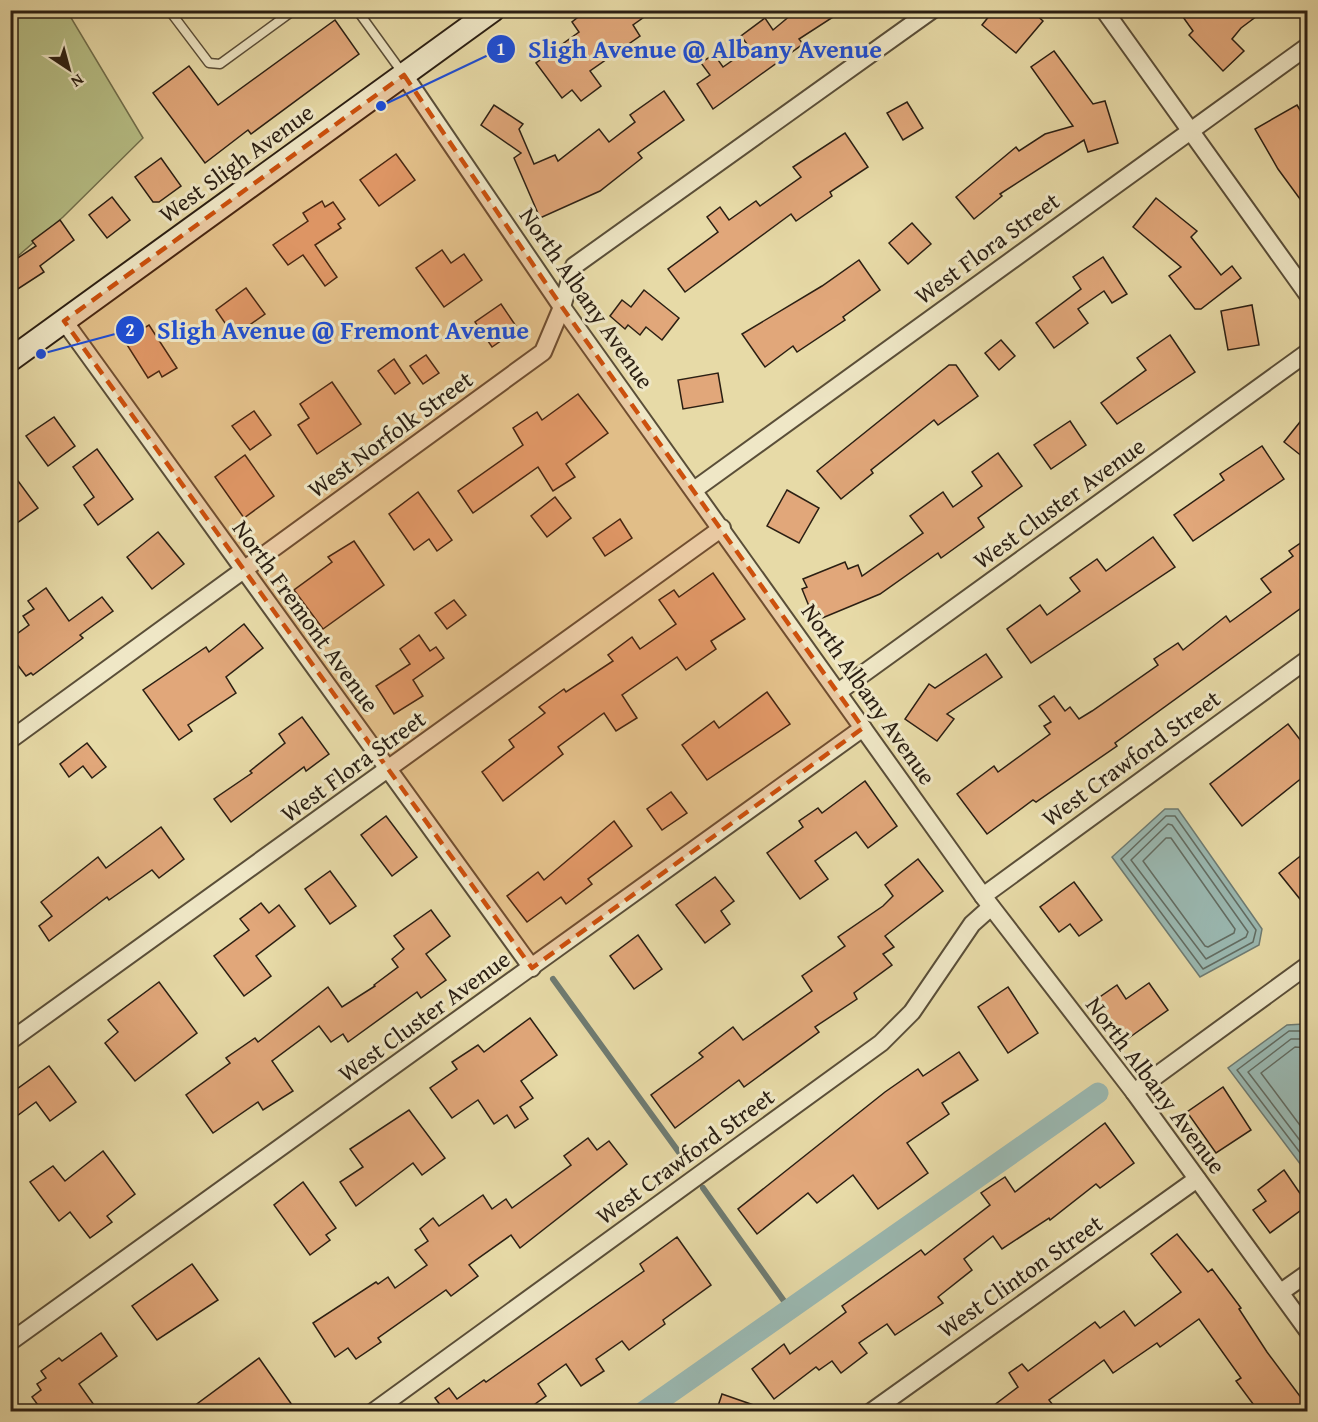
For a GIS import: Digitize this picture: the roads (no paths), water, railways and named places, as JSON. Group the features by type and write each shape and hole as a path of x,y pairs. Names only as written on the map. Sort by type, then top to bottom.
{"main road":[{"name":"West Sligh Avenue","path":"10,360 493,10"}],"street":[{"name":"West Norfolk Street","path":"10,740 543,352 562,307 574,266 932,10"},
{"path":"1104,10 1308,296"},
{"name":"West Flora Street","path":"694,490 1308,46"},
{"name":"North Albany Avenue","path":"404,75 562,307 987,902 1134,1092 1308,1331"},
{"name":"North Fremont Avenue","path":"64,321 532,968"},
{"name":"West Cluster Avenue","path":"838,692 1308,352"},
{"name":"West Flora Street","path":"10,1041 722,528"},
{"name":"West Crawford Street","path":"373,1412 881,1043 912,1012 987,902 1308,659"},
{"name":"West Cluster Avenue","path":"10,1342 863,728"},
{"path":"1134,1092 1308,965"},
{"name":"West Clinton Street","path":"871,1412 1197,1179"},
{"path":"1281,1293 1308,1273"}],"lane":[{"path":"169,10 208,63 220,64 294,10"},
{"path":"357,10 404,75"}],"water":[{"path":"1165,809 1178,809 1262,929 1259,945 1200,977 1112,857"},
{"path":"1304,1024 1308,1028 1307,1173 1228,1068 1287,1025"}],"waterway":[{"path":"553,979 686,1162"},
{"path":"643,1412 1098,1093"},
{"path":"703,1188 789,1308"}],"place":[{"name":"Sligh Avenue @ Albany Avenue","path":"381,106"},
{"name":"Sligh Avenue @ Fremont Avenue","path":"41,354"}]}
